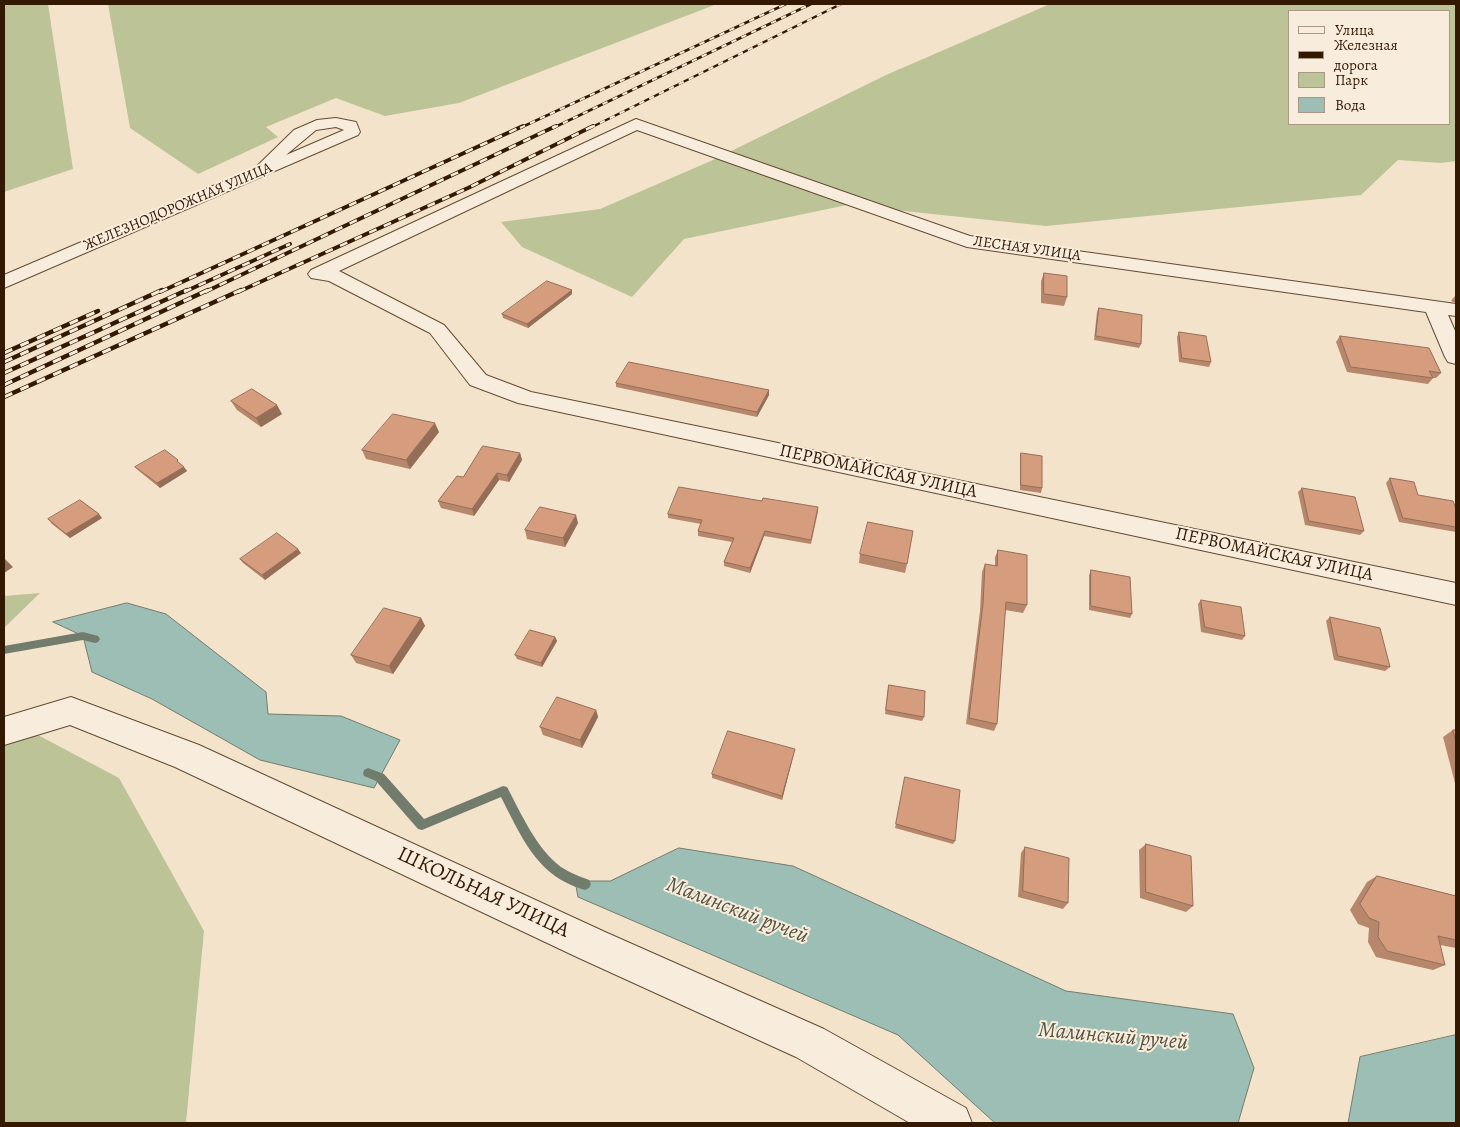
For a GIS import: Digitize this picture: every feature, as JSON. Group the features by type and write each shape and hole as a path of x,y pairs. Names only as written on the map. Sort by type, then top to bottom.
{"street":[{"name":"ЖЕЛЕЗНОДОРОЖНАЯ УЛИЦА","path":"4,282 260,172 352,132 350,125 339,121 312,124 260,172"},
{"name":"ПЕРВОМАЙСКАЯ УЛИЦА","path":"636,124 318,274 334,276 437,329 478,380 526,398 1456,594"},
{"name":"ЛЕСНАЯ УЛИЦА","path":"636,124 967,241 1456,310"},
{"path":"1434,308 1456,357"},
{"name":"ШКОЛЬНАЯ УЛИЦА","path":"4,731 71,711 187,756 592,945 810,1043 951,1123"}],"green space":[{"path":"4,4 48,4 73,169 4,192"},
{"path":"108,4 717,4 459,103 385,116 336,98 266,127 278,137 198,174 130,128"},
{"path":"1050,4 1456,4 1456,161 1441,163 1398,160 1361,195 1046,226 847,205 684,239 632,297 522,247 501,222 600,209 713,160 886,75"},
{"path":"40,593 4,628 4,596"},
{"path":"4,717 119,778 204,931 186,1123 4,1123"}],"water":[{"path":"127,603 166,614 266,692 268,714 341,716 400,740 374,788 260,760 152,699 92,672 83,636 53,622"},
{"path":"679,848 793,866 1066,991 1233,1014 1254,1068 1238,1123 995,1123 898,1035 578,897 575,881 610,881"},
{"path":"1456,1035 1456,1123 1348,1123 1360,1057"}],"building":[{"path":"1044,273 1067,276 1067,297 1044,294"},
{"path":"547,281 572,290 527,324 502,314"},
{"path":"1099,308 1142,315 1141,344 1096,336"},
{"path":"1179,332 1206,336 1211,362 1182,358"},
{"path":"1340,336 1429,348 1441,373 1429,371 1433,378 1351,367"},
{"path":"629,362 769,390 757,412 616,383"},
{"path":"252,389 277,405 256,418 231,401"},
{"path":"393,414 435,423 406,460 362,450"},
{"path":"483,446 520,453 507,475 497,473 472,509 438,501 457,476 463,477"},
{"path":"165,450 184,467 157,483 135,467"},
{"path":"1021,453 1042,456 1042,488 1021,485"},
{"path":"1390,478 1414,482 1418,495 1453,501 1456,509 1456,527 1403,518"},
{"path":"679,487 762,501 763,498 818,507 811,540 765,531 750,568 724,562 734,538 698,531 702,520 668,514"},
{"path":"1302,488 1355,497 1364,531 1309,521"},
{"path":"80,500 99,514 66,534 48,519"},
{"path":"540,507 576,515 563,538 525,530"},
{"path":"868,522 913,531 907,564 860,554"},
{"path":"277,533 298,549 262,575 240,559"},
{"path":"998,550 1027,555 1027,605 1006,602 997,724 969,718 983,604 985,564 997,566"},
{"path":"1091,570 1130,577 1132,614 1091,606"},
{"path":"1201,600 1241,607 1245,636 1205,627"},
{"path":"384,608 421,618 389,666 351,655"},
{"path":"1330,617 1380,628 1390,667 1338,656"},
{"path":"530,630 555,637 541,663 515,655"},
{"path":"889,685 925,691 924,717 886,710"},
{"path":"557,697 596,710 580,740 540,727"},
{"path":"1453,730 1456,730 1456,741"},
{"path":"728,731 795,749 782,796 712,774"},
{"path":"905,777 960,790 955,841 896,824"},
{"path":"1146,844 1191,856 1193,906 1146,892"},
{"path":"1025,847 1069,858 1068,903 1023,891"},
{"path":"1377,876 1456,896 1456,940 1438,936 1445,965 1387,951 1378,937 1379,922 1369,918 1360,904"}],"waterway":[{"name":"Малинский ручей","path":"4,650 83,636 95,639"},
{"name":"Малинский ручей","path":"368,773 380,777 422,825 503,791 526,833 545,859 556,870 570,879 585,884"}],"railway":[{"path":"520,128 786,4"},
{"path":"553,128 811,4"},
{"path":"590,128 841,4"},
{"path":"160,292 523,126"},
{"path":"205,292 556,126"},
{"path":"238,292 468,188 593,126"},
{"path":"184,292 290,244"},
{"path":"4,362 162,290"},
{"path":"4,373 187,290"},
{"path":"4,385 208,290"},
{"path":"4,397 241,290"},
{"path":"4,353 98,311"}]}
